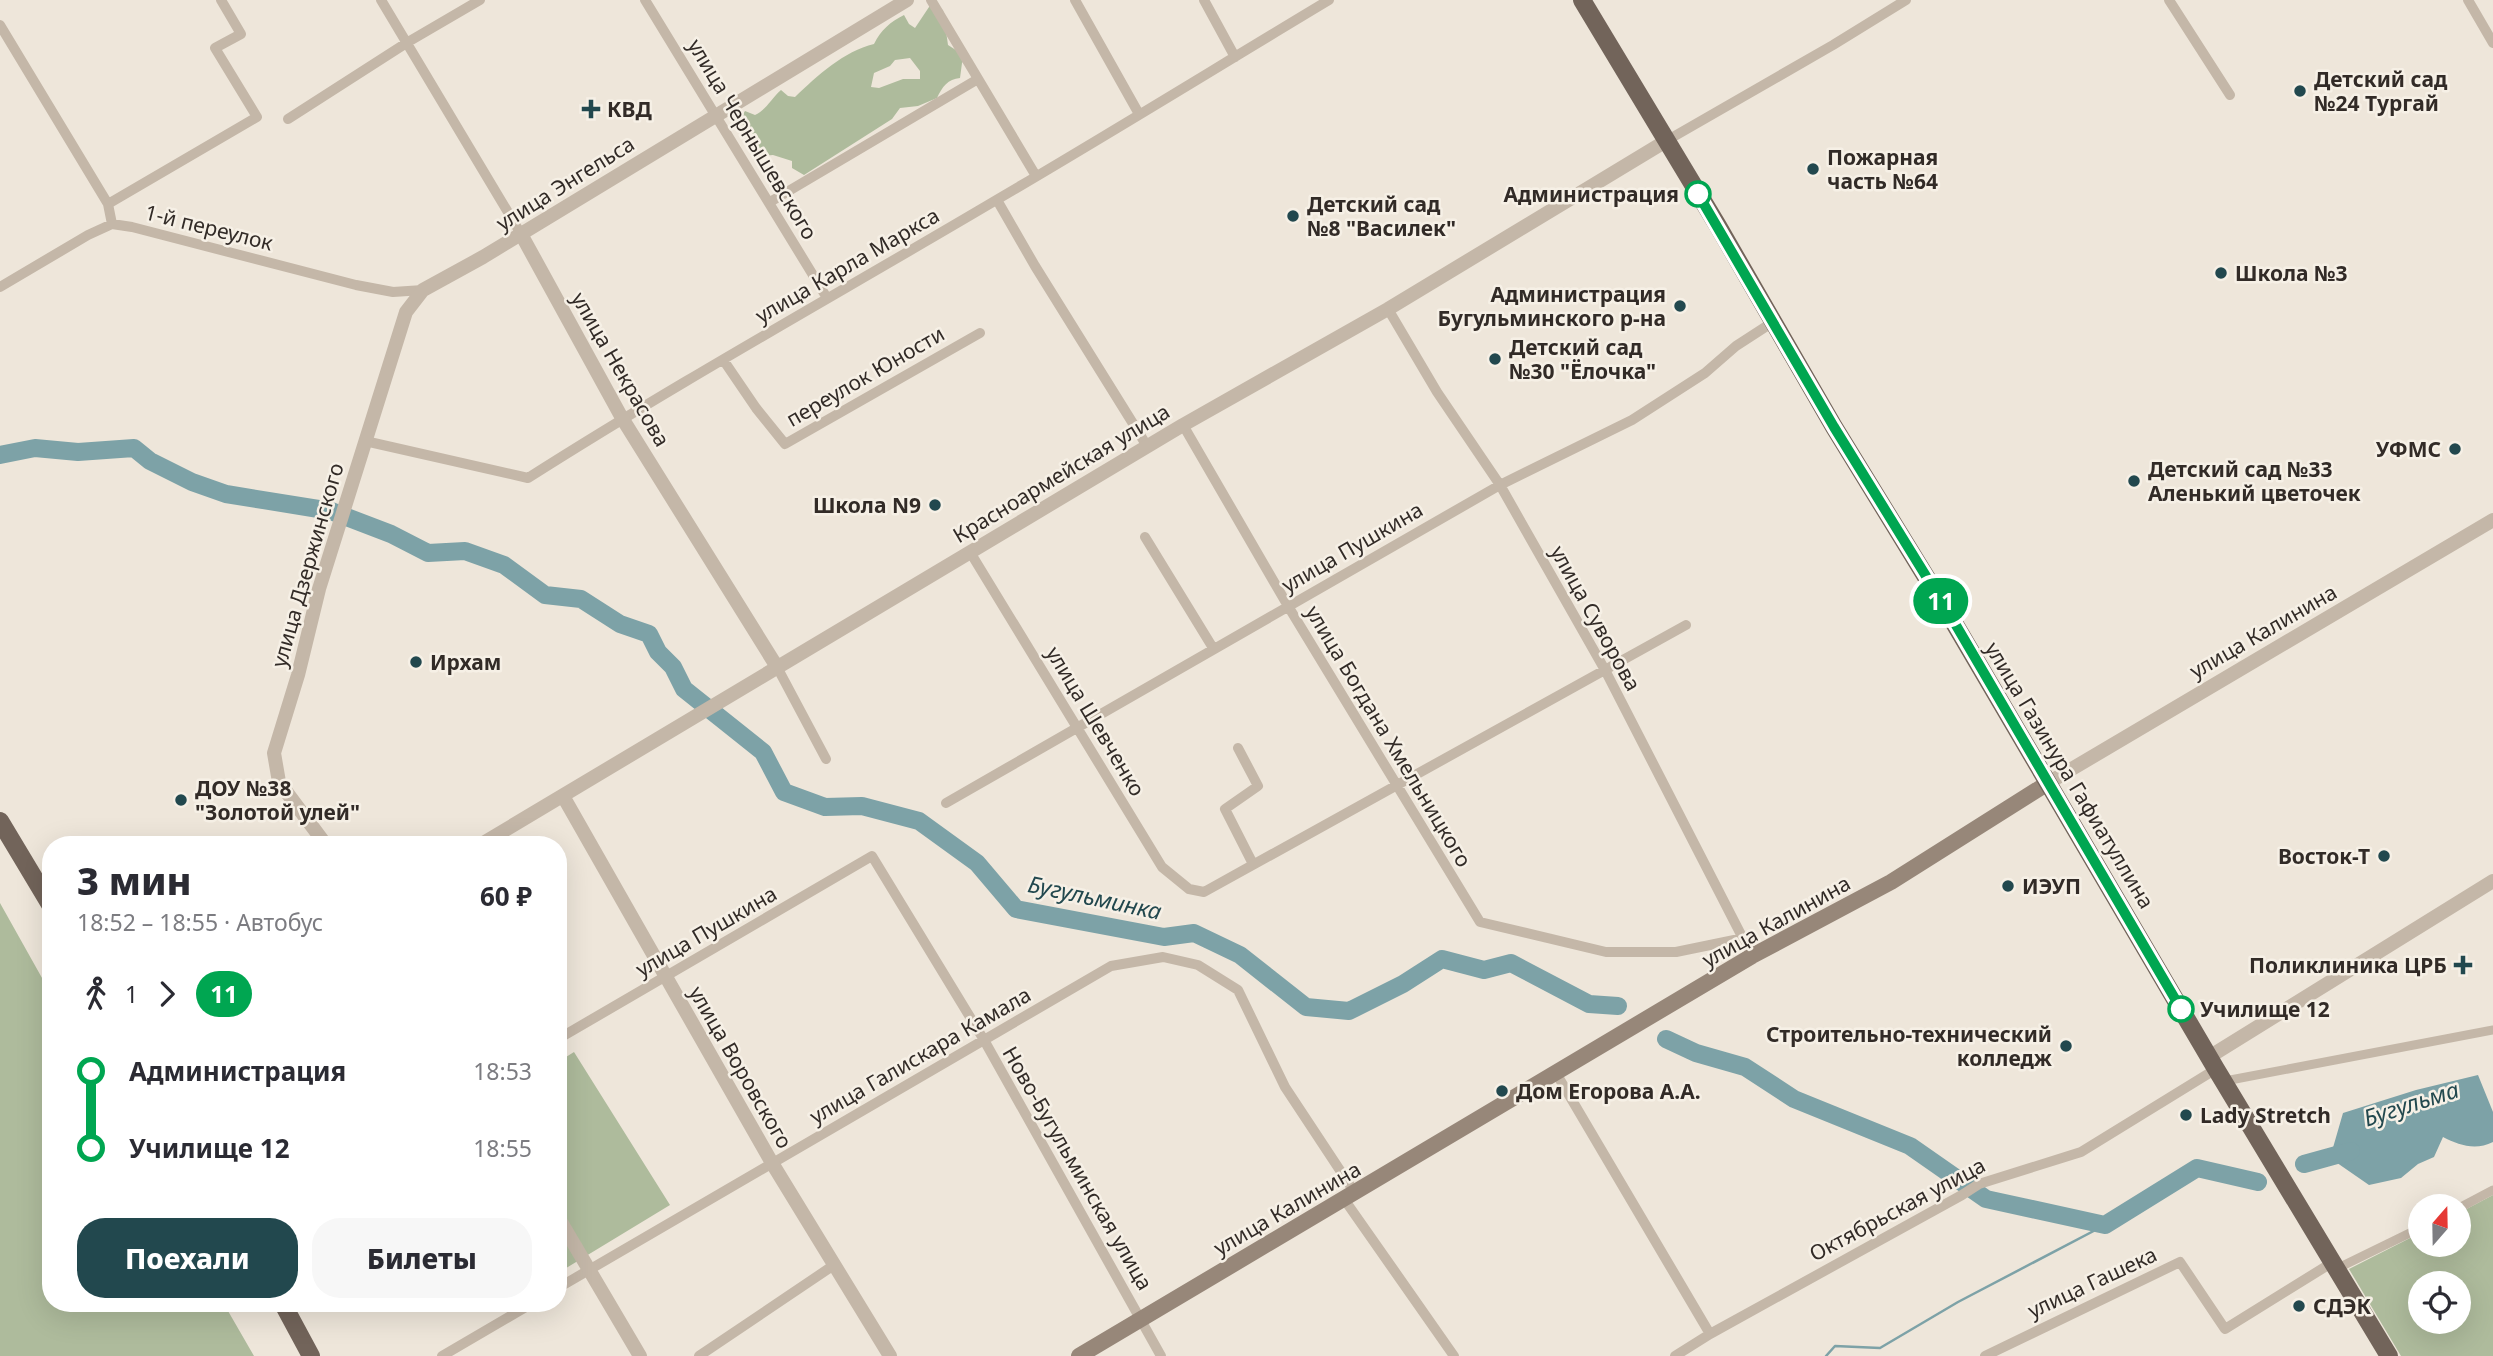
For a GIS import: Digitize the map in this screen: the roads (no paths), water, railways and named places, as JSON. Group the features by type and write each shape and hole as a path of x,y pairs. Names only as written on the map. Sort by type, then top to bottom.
{"main road":[{"name":"улица Газинура Гафиатуллина","path":"1582,0 2389,1356"},
{"name":"улица Калинина","path":"1079,1356 1752,956 1891,882 2048,783"},
{"path":"0,821 42,890"},
{"path":"287,1312 311,1356"}],"street":[{"path":"108,204 257,117 215,48 241,34 221,0"},
{"name":"улица Некрасова","path":"381,0 521,234 622,418 777,667 826,759"},
{"path":"288,119 408,42 480,0"},
{"name":"улица Чернышевского","path":"645,0 827,298"},
{"name":"улица Энгельса","path":"423,290 521,234 907,0"},
{"path":"930,0 1036,176"},
{"path":"1075,0 1139,114"},
{"path":"1204,0 1235,57"},
{"name":"улица Карла Маркса","path":"365,441 528,478 622,418 997,200 1329,0"},
{"path":"1666,141 1906,0"},
{"path":"2169,0 2231,95"},
{"path":"2468,0 2493,43"},
{"path":"0,25 108,204 112,224"},
{"path":"770,202 978,79"},
{"name":"Красноармейская улица","path":"495,836 1147,446 1388,309 1666,141"},
{"path":"997,200 1147,446"},
{"name":"1-й переулок","path":"0,287 88,235 112,224 356,285 393,292 423,290"},
{"name":"улица Дзержинского","path":"319,836 279,782 274,753 298,676 319,589 406,312 423,290"},
{"name":"улица Суворова","path":"1388,309 1437,392 1500,485 1605,670 1752,956"},
{"name":"улица Пушкина","path":"946,803 1500,485 1632,420 1705,373 1736,346 1773,322"},
{"name":"переулок Юности","path":"724,360 755,408 785,444 980,332"},
{"name":"улица Богдана Хмельницкого","path":"1183,425 1287,606 1480,922 1606,953 1676,952 1744,938"},
{"name":"улица Калинина","path":"2048,783 2493,520"},
{"path":"1145,537 1213,649"},
{"name":"улица Шевченко","path":"970,552 1162,867 1189,889 1204,892 1253,864"},
{"path":"1238,748 1258,786 1225,809 1253,864 1686,625"},
{"name":"улица Воровского","path":"563,796 772,1163 890,1356"},
{"name":"улица Пушкина","path":"567,1034 872,856"},
{"name":"Ново-Бугульминская улица","path":"872,856 984,1040 1161,1356"},
{"name":"Октябрьская улица","path":"1675,1356 1979,1184 2081,1152 2217,1069 2493,881"},
{"name":"улица Галискара Камала","path":"567,1283 1111,966 1163,957 1198,965 1238,990 1285,1087 1349,1196"},
{"path":"2217,1069 2493,1030"},
{"path":"1556,1073 1710,1334"},
{"path":"2471,1201 2493,1189"},
{"path":"1349,1196 1454,1356"},
{"path":"567,1232 640,1356"},
{"path":"2335,1265 2408,1233"},
{"name":"улица Гашека","path":"1985,1356 2180,1262 2225,1329 2335,1265"},
{"path":"699,1356 834,1265"},
{"path":"442,1356 517,1312"}],"water":[{"path":"2478,1075 2493,1112 2493,1142 2467,1146 2443,1137 2434,1157 2418,1164 2401,1178 2369,1185 2330,1158 2343,1113 2416,1090"}],"waterway":[{"name":"Бугульминка","path":"0,455 35,448 78,452 134,448 150,461 192,482 226,494 331,511 391,534 428,553 465,551 504,565 545,595 581,599 620,624 649,634 658,652 673,667 684,689 763,752 784,792 825,807 862,806 919,821 977,863 1016,909 1164,937 1194,933 1240,955 1306,1007 1349,1011 1403,984 1442,959 1484,970 1511,963 1589,1004 1618,1006"},
{"name":"Бугульминка","path":"1666,1039 1696,1053 1745,1067 1794,1099 1910,1146 1986,1199 2105,1225 2197,1168 2258,1182"},
{"name":"Бугульма","path":"2304,1164 2351,1151"},
{"path":"1826,1356 1835,1346 1880,1348 1958,1302 2105,1225"}],"place":[{"name":"Детский сад №24 Тургай","path":"2300,91"},
{"name":"КВД","path":"591,109"},
{"name":"Пожарная часть №64","path":"1813,169"},
{"name":"Администрация","path":"1698,194"},
{"name":"Детский сад №8 \"Василек\"","path":"1293,216"},
{"name":"Школа №3","path":"2221,273"},
{"name":"Администрация Бугульминского р-на","path":"1680,306"},
{"name":"Детский сад №30 \"Ёлочка\"","path":"1495,359"},
{"name":"УФМС","path":"2455,449"},
{"name":"Детский сад №33 Аленький цветочек","path":"2134,481"},
{"name":"Школа N9","path":"935,505"},
{"name":"Ирхам","path":"416,662"},
{"name":"ДОУ №38 \"Золотой улей\"","path":"181,800"},
{"name":"Восток-Т","path":"2384,856"},
{"name":"ИЭУП","path":"2008,886"},
{"name":"Поликлиника ЦРБ","path":"2463,965"},
{"name":"Училище 12","path":"2181,1009"},
{"name":"Строительно-технический колледж","path":"2066,1046"},
{"name":"Дом Егорова А.А.","path":"1502,1091"},
{"name":"Lady Stretch","path":"2186,1115"},
{"name":"СДЭК","path":"2299,1306"}]}
